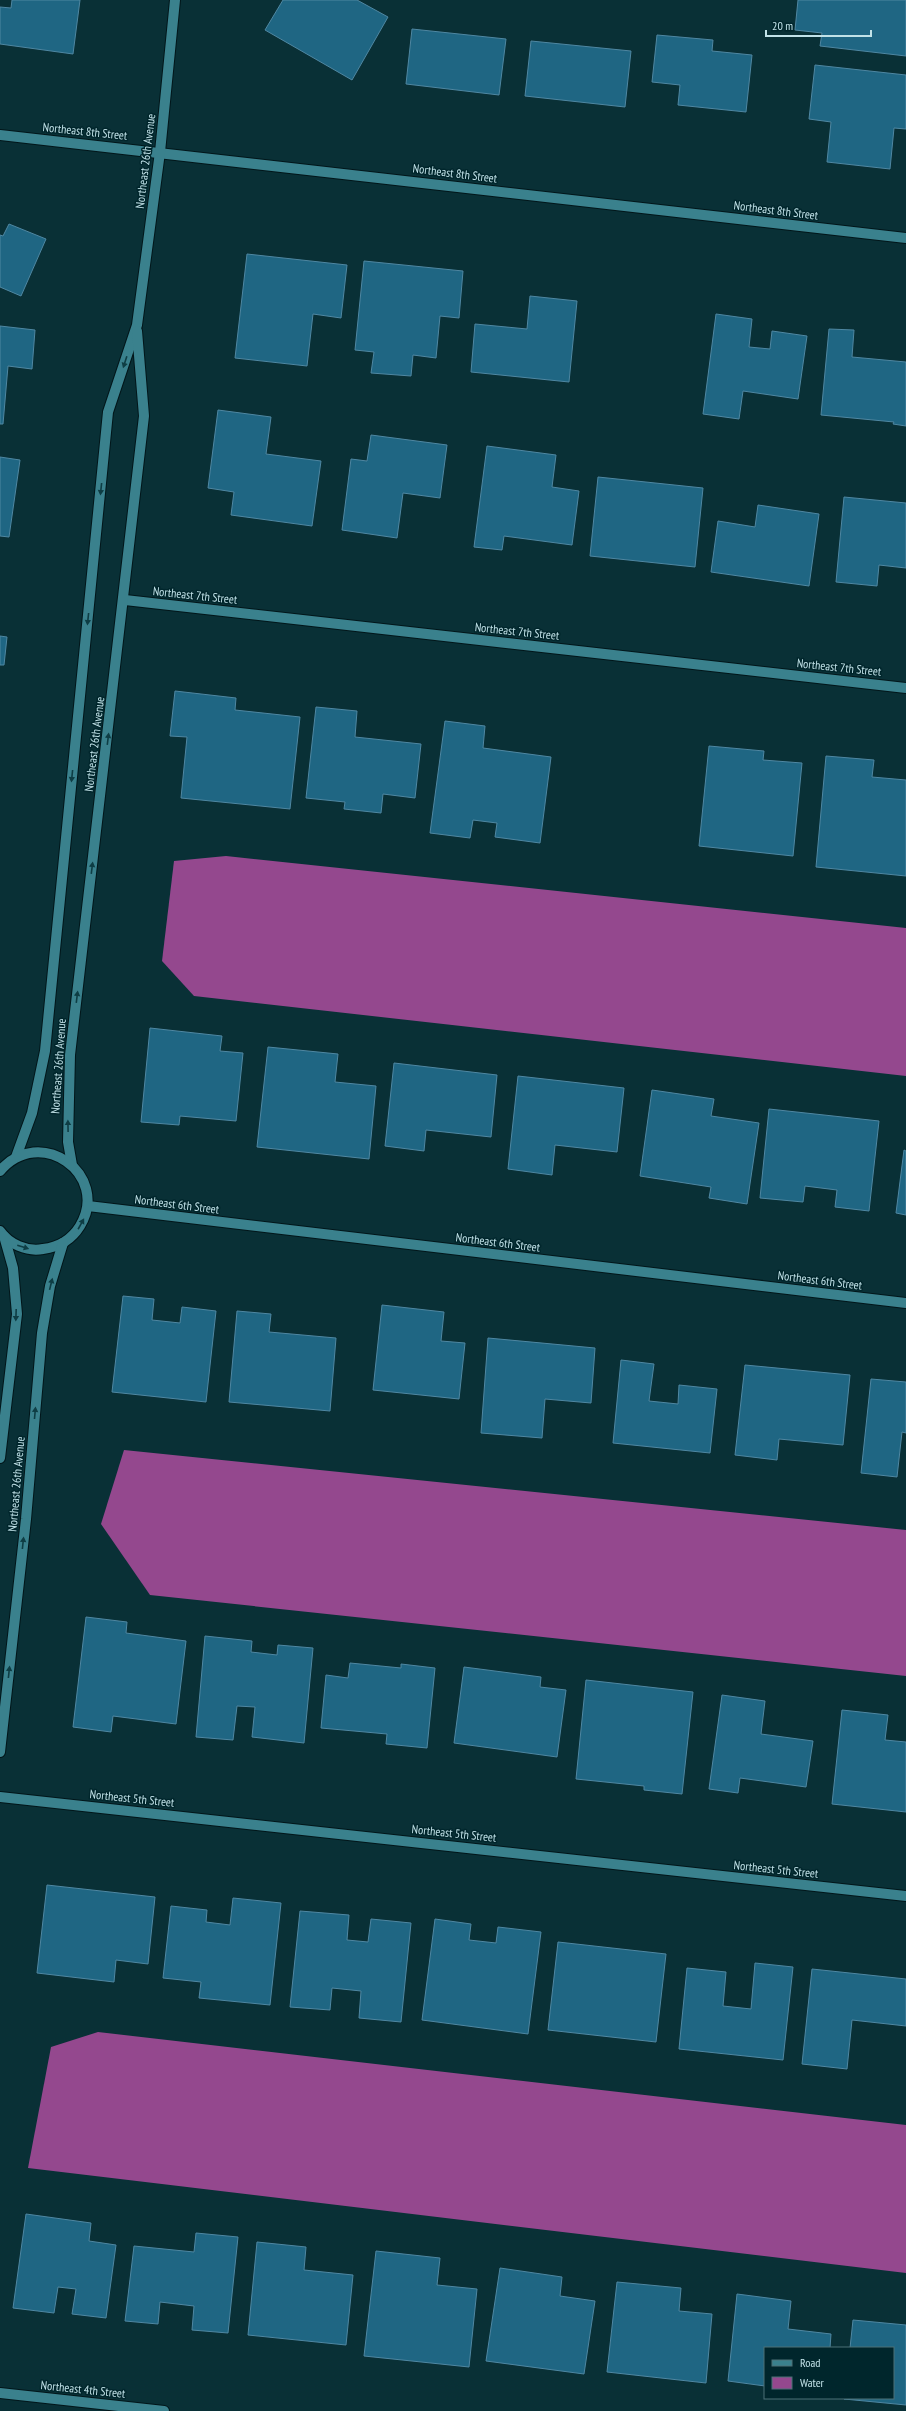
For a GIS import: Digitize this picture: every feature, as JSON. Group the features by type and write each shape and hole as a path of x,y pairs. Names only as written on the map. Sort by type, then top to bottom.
{"street":[{"name":"Northeast 26th Avenue","path":"16,1157 32,1112 45,1051 108,412 137,325 160,152 175,0"},
{"name":"Northeast 8th Street","path":"0,135 906,238"},
{"name":"Northeast 26th Avenue","path":"72,1165 68,1142 70,1055 124,600 144,416 137,325"},
{"name":"Northeast 7th Street","path":"124,600 906,688"},
{"path":"0,1171 16,1157 30,1152 45,1152 59,1156 72,1165 81,1177 87,1191 88,1206 83,1221 75,1234 63,1243 38,1250 14,1244 2,1233"},
{"name":"Northeast 6th Street","path":"88,1206 906,1303"},
{"name":"Northeast 26th Avenue","path":"0,1458 17,1314 13,1268 2,1233"},
{"name":"Northeast 26th Avenue","path":"0,1752 26,1519 42,1333 50,1286 63,1243"},
{"name":"Northeast 5th Street","path":"0,1797 906,1896"},
{"name":"Northeast 4th Street","path":"0,2392 164,2411"}],"water":[{"path":"226,856 906,928 906,1076 194,996 162,961 174,861"},
{"path":"124,1450 906,1530 906,1676 150,1595 101,1524"},
{"path":"98,2032 906,2125 906,2273 28,2168 51,2047"}],"building":[{"path":"12,0 80,0 73,54 0,44 0,7 11,8"},
{"path":"283,0 357,0 388,17 352,80 265,30"},
{"path":"798,0 906,0 906,56 820,46 822,33 795,30"},
{"path":"412,29 506,39 499,95 406,84"},
{"path":"657,35 713,40 712,51 752,55 746,112 678,105 680,85 652,82"},
{"path":"531,41 631,51 625,107 525,96"},
{"path":"815,65 906,75 906,129 894,128 890,169 827,162 831,122 809,119"},
{"path":"9,224 46,239 21,296 0,287 0,235 3,236"},
{"path":"247,254 347,265 341,318 313,314 307,366 235,358"},
{"path":"364,261 463,271 459,318 440,316 436,358 413,355 411,376 371,373 374,352 355,350"},
{"path":"530,296 577,301 569,382 471,372 475,324 527,329"},
{"path":"716,314 752,319 749,347 770,349 772,331 807,336 798,399 743,391 739,419 703,414"},
{"path":"0,326 35,330 32,369 8,366 3,424 0,424"},
{"path":"829,329 854,330 852,357 906,362 906,426 893,424 894,422 821,415"},
{"path":"218,410 271,417 266,454 321,461 312,526 231,515 234,492 208,488"},
{"path":"371,435 447,445 440,498 403,493 397,538 342,530 351,459 367,461"},
{"path":"487,446 556,455 552,487 579,491 572,545 504,536 502,550 474,547"},
{"path":"0,457 20,460 9,537 0,536"},
{"path":"598,477 703,488 695,567 590,556"},
{"path":"844,497 906,503 906,568 879,565 877,586 836,582"},
{"path":"758,505 819,514 809,586 711,572 718,521 755,527"},
{"path":"0,636 7,637 4,665 0,665"},
{"path":"175,691 236,698 235,710 300,717 290,809 181,798 187,737 170,736"},
{"path":"316,707 357,711 355,737 421,744 415,798 383,794 381,813 344,809 345,802 306,798"},
{"path":"445,721 485,726 483,748 551,757 540,843 495,837 497,823 473,820 470,838 430,833"},
{"path":"709,746 764,751 763,760 802,763 793,856 699,846"},
{"path":"826,756 874,760 872,777 906,780 906,876 816,867"},
{"path":"150,1028 222,1036 220,1051 243,1053 236,1121 180,1116 179,1125 141,1122"},
{"path":"268,1047 338,1054 335,1082 376,1086 369,1159 257,1147"},
{"path":"394,1063 497,1075 491,1137 426,1130 424,1151 385,1146"},
{"path":"518,1076 624,1088 617,1152 555,1145 552,1175 508,1169"},
{"path":"652,1090 714,1099 711,1116 759,1123 747,1204 709,1198 711,1187 640,1176"},
{"path":"769,1109 879,1121 869,1211 835,1207 837,1190 805,1186 803,1202 760,1198"},
{"path":"904,1150 906,1151 906,1215 896,1213"},
{"path":"123,1296 154,1299 152,1320 180,1323 182,1307 216,1311 206,1402 112,1392"},
{"path":"382,1305 444,1312 441,1341 465,1343 459,1399 373,1390"},
{"path":"237,1311 271,1314 269,1332 336,1338 330,1411 229,1402"},
{"path":"488,1338 595,1348 591,1403 545,1399 542,1438 481,1433"},
{"path":"621,1360 654,1364 649,1401 678,1404 679,1385 717,1389 710,1453 613,1443"},
{"path":"745,1365 850,1375 843,1445 779,1439 777,1460 735,1455"},
{"path":"871,1379 906,1382 906,1433 902,1432 897,1477 861,1473"},
{"path":"86,1617 127,1622 126,1633 186,1641 176,1724 113,1716 111,1732 73,1727"},
{"path":"205,1636 252,1641 251,1652 277,1655 278,1645 313,1648 304,1743 252,1737 255,1707 237,1706 233,1740 196,1737"},
{"path":"350,1663 401,1668 401,1664 435,1668 427,1748 386,1744 387,1734 321,1728 326,1675 348,1678"},
{"path":"464,1667 541,1677 540,1687 566,1690 557,1757 454,1743"},
{"path":"586,1680 693,1692 682,1794 644,1790 644,1786 576,1779"},
{"path":"722,1695 765,1701 761,1734 813,1741 806,1787 740,1778 738,1793 709,1789"},
{"path":"842,1710 888,1715 885,1740 906,1742 906,1812 832,1804"},
{"path":"47,1885 155,1897 148,1964 116,1960 114,1982 37,1973"},
{"path":"233,1898 281,1903 270,2005 199,1998 201,1982 163,1978 171,1906 207,1910 206,1922 230,1925"},
{"path":"300,1911 349,1915 347,1940 368,1942 371,1919 411,1923 401,2022 359,2018 361,1991 332,1988 330,2010 290,2007"},
{"path":"435,1919 471,1924 469,1940 496,1943 498,1927 541,1932 528,2034 422,2020"},
{"path":"558,1942 666,1954 656,2042 548,2030"},
{"path":"755,1963 793,1967 783,2060 679,2049 687,1968 726,1972 723,2006 751,2009"},
{"path":"812,1969 906,1979 906,2026 852,2020 847,2069 802,2064"},
{"path":"26,2214 91,2223 89,2241 116,2245 106,2318 72,2314 76,2289 58,2287 54,2313 13,2308"},
{"path":"196,2233 238,2237 228,2333 192,2330 194,2306 160,2302 158,2324 125,2321 134,2246 194,2252"},
{"path":"257,2242 306,2247 304,2270 353,2275 346,2345 248,2335"},
{"path":"376,2251 440,2258 437,2285 477,2289 469,2367 364,2356"},
{"path":"500,2268 562,2277 560,2296 595,2301 584,2374 486,2361"},
{"path":"617,2282 681,2288 679,2311 712,2314 706,2383 607,2372"},
{"path":"737,2294 791,2301 788,2329 831,2334 830,2347 764,2347 764,2386 728,2381"},
{"path":"853,2320 906,2325 906,2405 844,2399 894,2399 894,2347 850,2347"}]}
